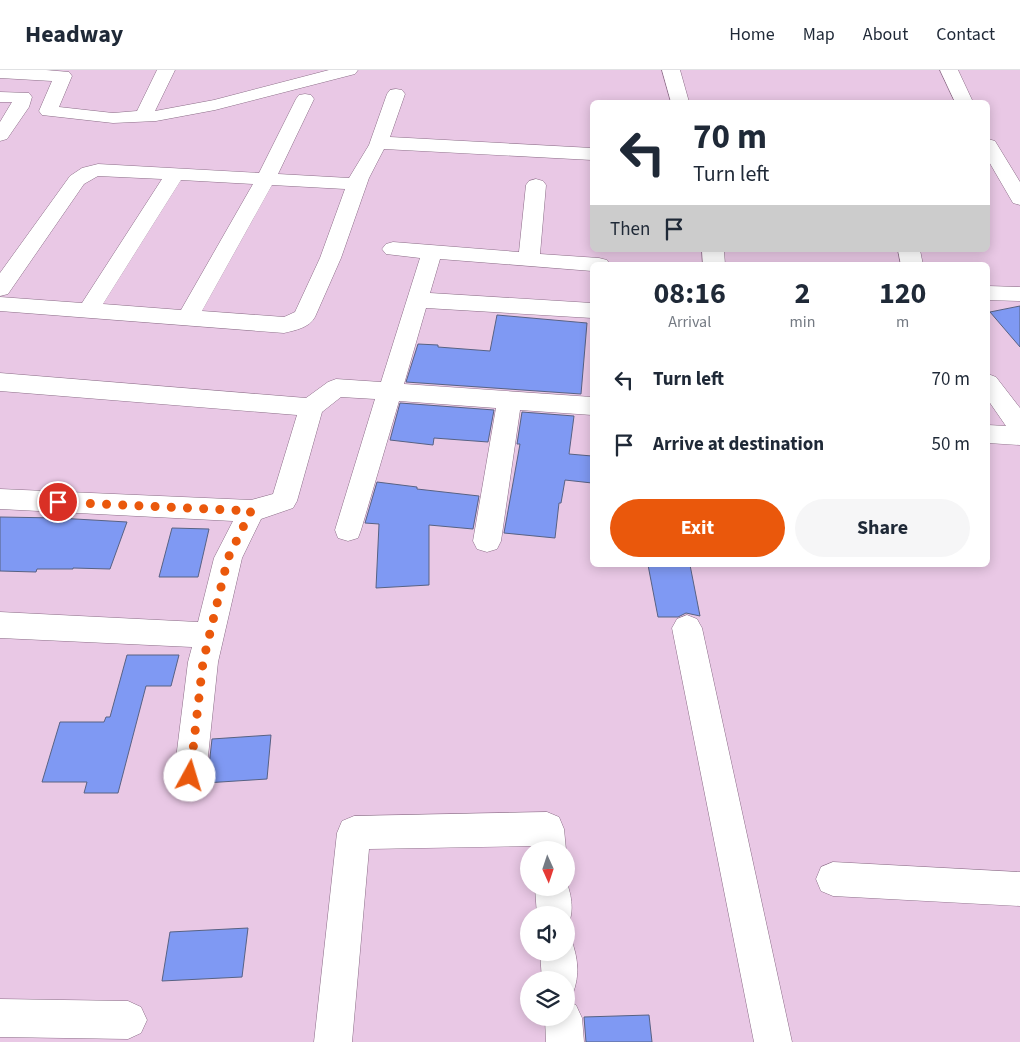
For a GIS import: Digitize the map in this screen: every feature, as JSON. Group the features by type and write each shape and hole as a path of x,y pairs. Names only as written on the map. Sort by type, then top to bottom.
{"street":[{"path":"142,116 166,70"},
{"path":"20,107 113,118 156,116 215,105 346,70"},
{"path":"671,70 679,100"},
{"path":"949,70 963,100"},
{"path":"0,73 65,73 48,111"},
{"path":"0,304 284,325 293,323 304,317 338,240 368,157 378,145 396,94"},
{"path":"0,97 23,97 20,107 0,135"},
{"path":"187,318 266,179 305,99"},
{"path":"378,145 590,154"},
{"path":"990,152 997,175 1020,199"},
{"path":"0,289 78,180 98,170 357,184"},
{"path":"88,311 175,174"},
{"path":"529,260 536,185"},
{"path":"393,249 590,264"},
{"path":"348,530 432,252"},
{"path":"990,293 1020,294"},
{"path":"418,300 590,311"},
{"path":"0,382 311,407"},
{"path":"990,386 1020,426"},
{"path":"0,499 251,511 284,501 311,407 336,388 590,406"},
{"path":"487,541 510,399"},
{"path":"990,434 1020,436"},
{"path":"190,776 203,662 228,558 251,511"},
{"path":"0,625 210,635"},
{"path":"687,628 773,1042"},
{"path":"333,1042 354,833 547,829 548,841"},
{"path":"833,879 1020,889"},
{"path":"0,1018 128,1020"},
{"path":"564,1026 566,1042"}],"building":[{"path":"1020,306 1020,347 990,312"},
{"path":"497,315 587,323 581,394 406,382 418,344 490,351"},
{"path":"400,403 494,410 488,442 434,438 433,445 390,440"},
{"path":"522,412 574,416 569,454 590,456 590,483 565,480 561,503 559,503 555,538 504,533 520,444 517,444"},
{"path":"377,482 479,496 473,529 429,525 429,585 376,588 379,524 365,523"},
{"path":"0,517 127,522 110,569 73,568 37,569 36,572 0,571"},
{"path":"172,528 209,529 198,577 159,577"},
{"path":"648,567 690,567 700,616 686,613 678,617 658,617"},
{"path":"127,655 179,655 171,686 146,686 118,793 84,793 87,782 42,782 60,722 104,722 106,717 110,717"},
{"path":"271,735 267,779 205,783 208,775 212,739"},
{"path":"248,928 242,977 162,981 170,932"},
{"path":"649,1015 652,1042 586,1042 584,1017"}],"route":[{"path":"58,502 251,511 228,558 203,662 190,776"}]}
